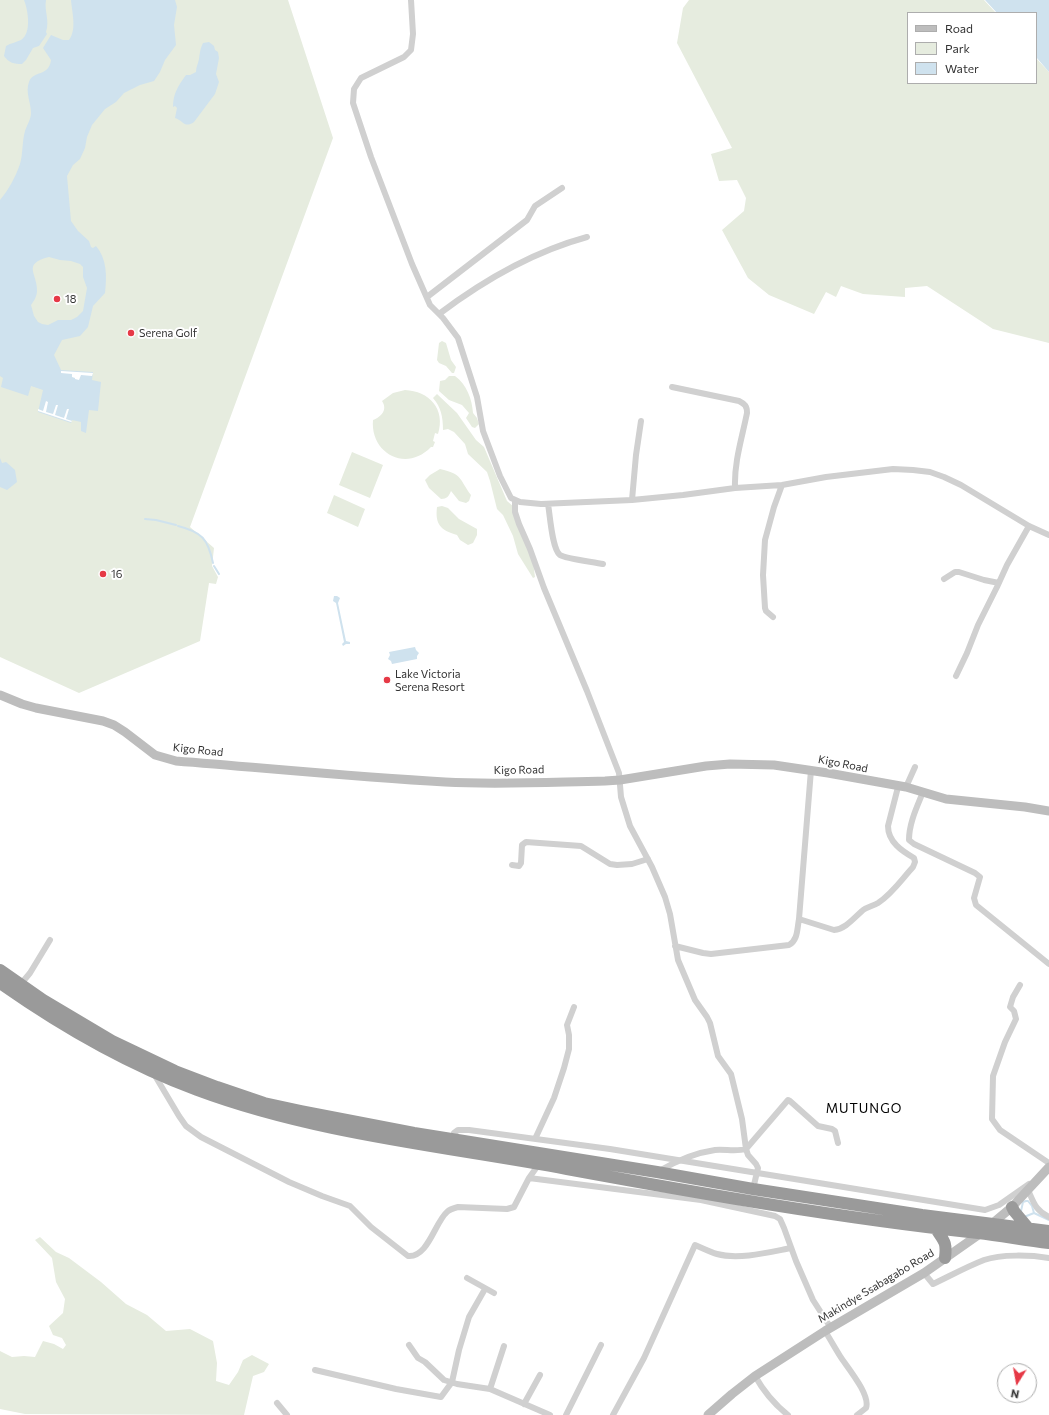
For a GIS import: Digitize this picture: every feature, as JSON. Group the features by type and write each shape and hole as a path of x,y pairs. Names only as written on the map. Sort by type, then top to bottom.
{"highway":[{"path":"0,970 43,1000 112,1041 175,1071 217,1087 264,1102 301,1111 453,1139 753,1189 990,1225 1049,1231"},
{"path":"0,983 41,1011 86,1038 153,1072 219,1098 303,1121 375,1136 758,1202 936,1229 1049,1242"},
{"path":"1012,1207 1029,1229"},
{"path":"936,1229 945,1242 945,1258"}],"street":[{"path":"411,0 413,34 411,50 404,56 362,78 354,89 353,103 373,162 412,264 426,296 432,308 446,321 458,338 477,397 483,431 511,498 515,501 548,504 632,500 735,488 782,485 826,477 893,469 924,471 944,477 961,485 1029,526 1049,535"},
{"path":"426,296 526,220 535,206 562,188"},
{"path":"439,314 459,299 508,268 565,243 587,237"},
{"path":"672,387 739,401 745,404 747,413 734,475 735,488"},
{"path":"632,500 641,421"},
{"path":"772,617 765,608 764,556 768,526 782,485"},
{"path":"515,501 515,512 519,524 619,773 619,787 624,811 665,897 670,914 678,960 691,993 710,1023 718,1056 731,1074 742,1119 746,1149 748,1155 756,1164 757,1173 753,1189"},
{"path":"548,504 555,547 559,554 566,557 603,564"},
{"path":"956,676 978,625 1007,565 1029,526"},
{"path":"944,580 955,572 959,572 999,583"},
{"name":"Kigo Road","path":"0,695 36,708 103,721 114,725 126,732 155,755 176,761 309,773 482,783 620,780 706,766 730,764 774,765 811,770 902,787 946,799 1049,811"},
{"path":"799,919 834,930 839,930 866,908 878,902 890,892 913,867 914,858 894,844 888,831 888,826 902,787 915,767"},
{"path":"675,946 703,954 711,954 789,945 793,943 796,938 799,919 811,770"},
{"path":"922,792 912,820 909,840 914,844 976,873 980,877 974,898 976,905 1049,964"},
{"path":"512,865 519,866 521,863 522,845 526,842 581,846 610,864 617,865 632,864 648,859"},
{"path":"20,985 30,973 50,940"},
{"path":"1020,985 1010,1007 1014,1011 1016,1019 1005,1042 993,1076 992,1120 1000,1130 1049,1163"},
{"path":"535,1138 554,1098 564,1068 569,1049 567,1025 574,1007"},
{"path":"153,1072 186,1126 200,1137 289,1182 350,1206 371,1227 408,1256 416,1256 426,1246 449,1210 458,1207 514,1207 529,1178 539,1164"},
{"path":"657,1172 678,1160 715,1150 738,1151 746,1149 788,1100 802,1110 818,1126 835,1131 838,1143"},
{"path":"453,1139 454,1133 458,1130 535,1138 985,1210 999,1205 1047,1170"},
{"name":"Makindye Ssabagabo Road","path":"708,1415 755,1376 828,1329 924,1273 981,1233 1012,1207 1047,1170"},
{"path":"529,1178 701,1200 774,1216 781,1222 813,1300 840,1355 866,1398 868,1404 866,1408 857,1415"},
{"path":"1028,1190 1036,1207 1049,1217"},
{"path":"613,1415 644,1358 694,1244 717,1254 726,1256 758,1254 792,1248"},
{"path":"924,1273 933,1284 985,1260 1004,1256 1035,1256 1049,1258"},
{"path":"467,1278 494,1293"},
{"path":"315,1370 396,1389 441,1397 452,1382 458,1350 469,1317 485,1289"},
{"path":"409,1345 418,1358 425,1362 444,1380 490,1389 550,1415"},
{"path":"566,1415 601,1345"},
{"path":"490,1389 504,1346"},
{"path":"524,1404 540,1374"},
{"path":"755,1376 767,1395 788,1415"},
{"path":"277,1402 287,1415"}],"green space":[{"name":"Serena Golf","path":"0,0 288,0 333,138 190,527 214,548 212,566 218,577 216,584 209,583 200,641 79,693 0,657"},
{"path":"689,0 984,0 995,12 907,12 907,84 1037,84 1037,59 1049,72 1049,343 993,329 927,286 905,288 905,297 863,294 841,286 836,297 826,292 814,314 769,295 748,278 722,230 744,211 746,198 737,180 719,181 711,154 732,148 677,43 683,8"},
{"path":"442,341 446,343 451,360 456,367 454,373 452,373 446,366 439,363 437,360 439,343"},
{"path":"449,376 455,376 466,388 473,413 479,424 475,428 472,427 466,418 469,413 462,405 449,400 439,391 440,381 445,380"},
{"path":"405,390 414,391 421,394 434,403 440,417 440,425 438,434 435,433 433,441 435,442 433,447 421,455 401,459 392,456 383,450 377,442 373,420 383,413 384,404 382,401 393,393"},
{"path":"437,394 457,413 476,440 484,447 507,501 514,507 533,562 535,577 533,578 518,554 513,536 503,515 497,509 487,472 468,454 465,444 454,432 448,429 443,430 441,412 433,398"},
{"path":"352,452 383,465 370,498 339,485"},
{"path":"440,469 453,473 460,478 471,495 469,501 466,503 459,501 451,491 448,497 441,499 429,488 425,480"},
{"path":"334,495 365,509 358,527 327,513"},
{"path":"442,506 448,508 459,519 477,529 477,535 473,543 468,545 460,540 457,535 446,531 440,526 437,518 437,507"},
{"path":"40,1237 56,1252 69,1258 101,1282 126,1304 147,1315 166,1331 190,1329 213,1341 217,1363 216,1381 229,1385 238,1372 243,1360 252,1355 269,1364 264,1372 253,1376 244,1415 25,1414 0,1409 0,1351 12,1357 35,1357 43,1341 54,1344 63,1349 66,1345 62,1338 53,1335 49,1326 63,1313 65,1299 56,1282 52,1258 35,1240"}],"water":[{"path":"24,0 46,0 47,34 39,46 33,48 22,64 17,64 10,62 4,56 6,46 21,40 27,32 28,15"},
{"path":"71,0 175,0 177,7 174,25 176,45 165,60 160,72 154,81 140,85 124,93 116,102 105,109 92,125 80,159 73,165 67,176 71,221 78,231 89,241 91,247 93,248 96,246 100,251 106,274 105,293 93,306 88,327 80,336 62,340 54,355 61,370 93,372 92,380 101,382 98,411 89,410 86,433 81,431 81,422 72,420 71,423 38,412 43,390 31,386 28,396 1,387 3,378 0,376 0,200 12,183 22,156 24,135 31,115 28,98 29,82 31,78 47,69 50,65 51,60 43,48 51,35 63,40 69,40 73,31","holes":["49,257 71,261 80,264 83,267 83,277 87,288 83,311 71,320 58,320 48,325 42,324 38,322 34,316 31,305 37,291 33,266 40,260"]},
{"path":"985,0 1049,0 1049,72 1037,58 1037,12 996,12"},
{"path":"209,42 218,52 219,58 216,74 219,82 215,94 194,122 188,125 175,118 177,108 175,106 173,107 173,102 175,94 186,75 196,72 202,45 203,43"},
{"path":"0,458 2,463 6,462 15,470 17,482 7,490 0,487"},
{"path":"334,596 340,598 338,603 346,641 350,642 350,644 343,646 342,644 344,642 336,603 333,601"},
{"path":"415,647 419,653 417,659 392,664 388,659 390,655 389,652"}],"pier":[{"path":"61,371 93,373 92,376 81,375 79,380 72,377 72,374 61,373"},
{"path":"46,401 48,402 46,412 53,414 56,405 58,405 55,415 64,418 67,409 69,409 66,419 72,421 71,422 38,411 38,409 43,411"}],"waterway":[{"path":"145,519 176,525"},
{"path":"178,526 193,531 203,538 209,548 213,563"},
{"path":"214,566 219,574"},
{"path":"1021,1211 1023,1202 1028,1201 1032,1206 1034,1213 1049,1220"},
{"path":"1024,1217 1034,1213"}],"place":[{"name":"18","path":"57,299"},
{"name":"Serena Golf","path":"131,333"},
{"name":"16","path":"103,574"},
{"name":"Lake Victoria Serena Resort","path":"387,680"}],"district":[{"name":"MUTUNGO","path":"864,1109"}]}
